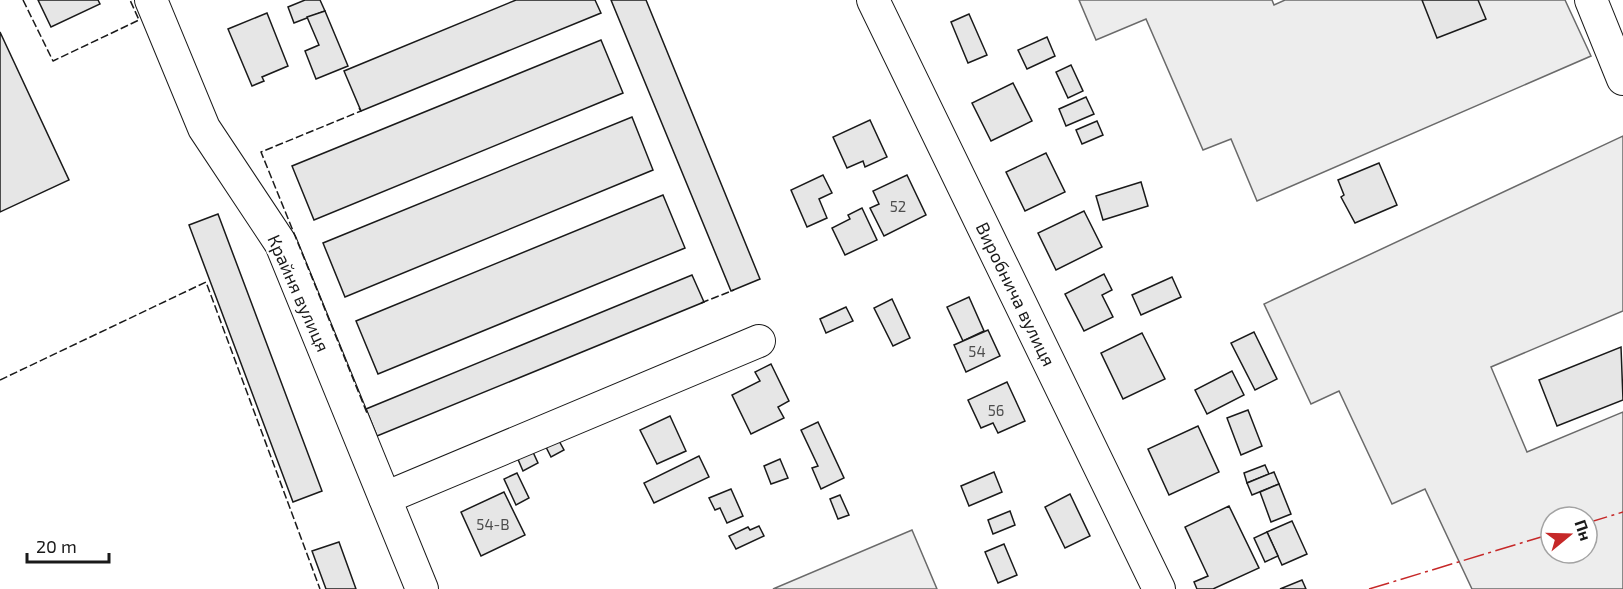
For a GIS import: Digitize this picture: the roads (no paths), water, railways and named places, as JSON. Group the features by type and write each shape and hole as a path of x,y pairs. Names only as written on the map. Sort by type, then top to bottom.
{"street":[{"name":"Крайня вулиця","path":"151,0 204,128 281,244 422,589"},
{"name":"Виробнича вулиця","path":"873,0 1159,589"},
{"path":"1591,0 1623,79"},
{"path":"385,498 759,341"}]}
